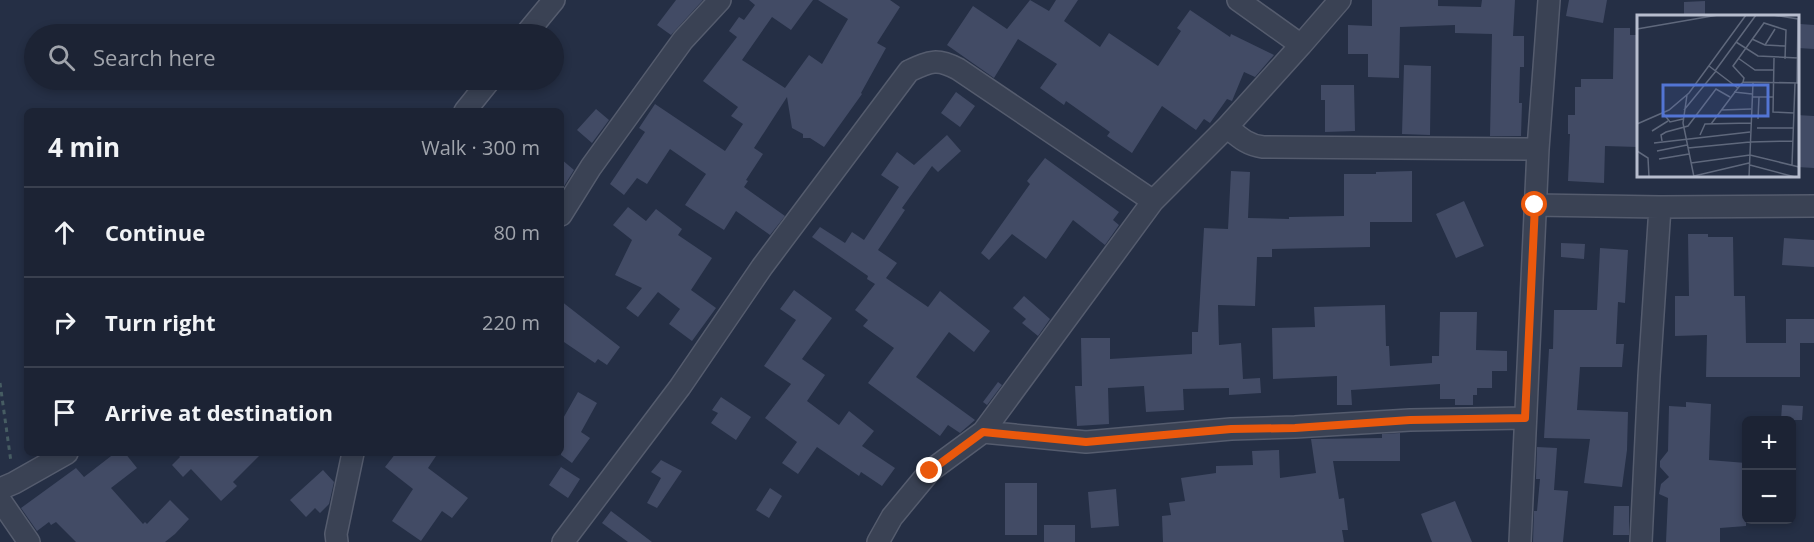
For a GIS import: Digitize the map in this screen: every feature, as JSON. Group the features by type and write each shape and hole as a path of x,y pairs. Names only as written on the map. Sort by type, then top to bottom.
{"street":[{"path":"534,24 554,0"},
{"path":"564,210 591,167 683,40 720,0"},
{"path":"1238,0 1301,45"},
{"path":"878,542 892,517 930,471 983,432 1153,201 1227,127 1340,0"},
{"path":"1520,542 1538,149 1550,0"},
{"path":"563,542 680,387 762,267 909,71 926,63 943,62 958,69 1153,201"},
{"path":"467,108 482,90"},
{"path":"1227,127 1243,141 1252,146 1263,147 1538,149"},
{"path":"1535,205 1814,206"},
{"path":"1641,542 1660,207"},
{"path":"983,432 1086,442 1231,429 1295,428 1410,420 1525,418"},
{"path":"7,486 62,456"},
{"path":"337,542 336,534 352,456"},
{"path":"0,500 29,542"}],"path":[{"path":"0,383 7,486"}],"building":[{"path":"676,0 703,0 671,35 657,25"},
{"path":"749,0 813,0 791,30 772,17 742,60 785,88 809,55 822,64 848,19 818,0 890,0 900,7 877,43 886,48 862,94 824,147 810,138 803,138 803,134 792,128 787,97 754,148 763,154 744,187 785,216 770,235 736,211 724,230 685,205 706,174 670,149 647,184 637,178 624,195 610,184 645,132 639,128 655,104 725,151 743,124 731,116 738,107 703,81 737,37 729,31 739,17 744,20 755,5"},
{"path":"1030,0 1049,11 1056,0 1078,0 1064,21 1100,47 1109,33 1158,66 1181,31 1177,28 1190,10 1230,37 1231,34 1274,55 1255,77 1244,72 1232,101 1227,99 1210,123 1204,119 1196,130 1162,106 1132,153 1107,136 1110,132 1066,101 1064,105 1040,88 1057,64 1018,39 994,78 947,45 973,6 1007,29"},
{"path":"1372,0 1438,0 1438,6 1481,7 1482,0 1515,0 1513,36 1524,36 1524,67 1520,67 1521,136 1490,136 1492,34 1455,33 1455,25 1400,27 1399,78 1368,77 1368,54 1348,54 1348,25 1372,26"},
{"path":"1569,0 1607,0 1603,23 1566,16"},
{"path":"1705,1 1705,15 1684,15 1684,2"},
{"path":"1800,24 1814,25 1814,49 1799,48"},
{"path":"1614,28 1630,28 1630,35 1637,35 1637,147 1605,146 1604,183 1568,181 1570,134 1568,134 1568,115 1575,115 1575,87 1581,87 1581,79 1613,79"},
{"path":"1404,65 1431,66 1430,135 1402,134"},
{"path":"1321,85 1354,85 1355,131 1325,132 1325,100 1321,100"},
{"path":"956,92 975,106 960,127 941,113"},
{"path":"596,109 609,120 592,143 577,130"},
{"path":"1799,115 1814,116 1814,168 1799,167"},
{"path":"947,135 961,151 938,172 932,166 902,208 905,210 878,250 897,263 886,278 928,307 940,291 990,331 974,352 949,332 916,377 975,420 960,433 948,425 940,436 868,383 894,348 863,326 868,320 855,310 875,284 867,279 868,276 812,237 820,227 845,243 852,232 864,240 899,187 881,175 897,152 914,165"},
{"path":"1045,158 1119,212 1113,220 1119,225 1105,245 1073,220 1046,259 1012,234 989,260 981,253 1030,184 1027,181"},
{"path":"564,162 574,170 564,186"},
{"path":"1231,171 1250,172 1248,218 1289,219 1289,217 1344,216 1344,174 1412,171 1412,222 1370,222 1370,247 1272,249 1272,257 1257,257 1255,306 1218,305 1219,345 1241,343 1243,379 1260,378 1261,393 1229,395 1229,388 1183,389 1184,410 1146,412 1144,386 1108,388 1109,424 1077,426 1075,386 1082,386 1081,338 1110,338 1110,359 1192,354 1192,332 1198,332 1204,228 1228,229"},
{"path":"1464,201 1484,246 1456,258 1436,214"},
{"path":"628,207 646,221 656,209 682,229 678,235 712,258 691,290 716,308 692,341 669,324 680,309 658,292 638,317 626,308 642,288 615,275 632,240 613,225"},
{"path":"1688,234 1733,237 1734,296 1745,296 1746,343 1786,343 1786,319 1814,319 1814,343 1800,343 1800,377 1706,377 1707,335 1675,336 1675,296 1689,296"},
{"path":"1784,238 1814,240 1814,267 1782,265"},
{"path":"1561,243 1585,244 1584,259 1561,257"},
{"path":"1600,248 1628,250 1625,303 1618,302 1616,344 1624,344 1622,367 1580,367 1577,410 1628,412 1627,450 1622,487 1584,483 1590,439 1544,438 1549,349 1553,349 1554,310 1597,310"},
{"path":"794,290 832,318 802,359 825,375 807,401 839,425 849,411 874,431 862,446 895,468 882,486 861,472 859,476 817,447 798,474 782,463 797,442 765,418 791,384 764,366 796,320 780,309"},
{"path":"1024,296 1050,319 1038,336 1022,323 1026,319 1013,308"},
{"path":"564,303 620,347 607,365 598,359 595,363 564,342"},
{"path":"1385,305 1386,346 1389,346 1390,366 1432,363 1432,356 1439,356 1440,312 1477,312 1476,350 1507,351 1507,371 1492,371 1492,388 1477,388 1477,395 1473,395 1473,405 1455,405 1455,399 1440,399 1440,384 1351,390 1352,405 1337,405 1337,376 1273,379 1272,328 1315,327 1314,307"},
{"path":"998,382 1002,385 987,405 983,402"},
{"path":"578,392 597,403 581,432 590,438 572,463 562,456 564,417"},
{"path":"721,397 751,417 736,440 711,423 718,413 712,410"},
{"path":"1686,402 1711,404 1709,460 1742,463 1742,524 1746,526 1720,528 1720,542 1666,542 1668,498 1659,494 1661,484 1669,477 1660,467 1660,461 1668,451 1669,406 1686,407"},
{"path":"1782,405 1803,406 1802,420 1796,420 1796,416 1781,416"},
{"path":"1400,433 1400,461 1333,461 1339,499 1344,498 1348,530 1342,530 1344,542 1163,542 1162,516 1171,515 1169,503 1185,501 1181,478 1216,473 1216,466 1253,465 1252,451 1279,450 1280,478 1316,473 1311,439 1382,438 1382,434"},
{"path":"1537,447 1557,448 1554,490 1568,491 1563,542 1533,542 1534,511 1537,511 1540,479 1536,479"},
{"path":"111,456 127,456 137,468 111,488 143,524 145,522 147,524 170,500 189,519 165,542 76,542 56,522 51,525 49,522 37,531 21,508 76,468 84,477"},
{"path":"259,456 233,482 237,486 221,501 191,469 183,477 172,465 180,457"},
{"path":"394,456 436,456 428,468 468,498 452,518 442,511 421,541 392,521 413,489 385,467"},
{"path":"661,460 682,471 657,508 647,503 661,478 651,472"},
{"path":"561,467 580,479 568,498 549,485"},
{"path":"323,470 334,482 329,504 320,513 315,508 306,517 290,500"},
{"path":"1005,483 1037,483 1037,535 1005,535"},
{"path":"770,488 782,496 769,518 756,510"},
{"path":"1116,489 1119,526 1091,528 1088,492"},
{"path":"1455,501 1472,542 1432,542 1421,514"},
{"path":"1614,506 1629,506 1629,535 1613,535"},
{"path":"611,511 652,542 628,542 602,523"},
{"path":"1044,525 1075,525 1075,542 1044,542"}],"route":[{"path":"930,471 983,432 1086,442 1231,429 1295,428 1410,420 1525,418 1535,205"}]}
